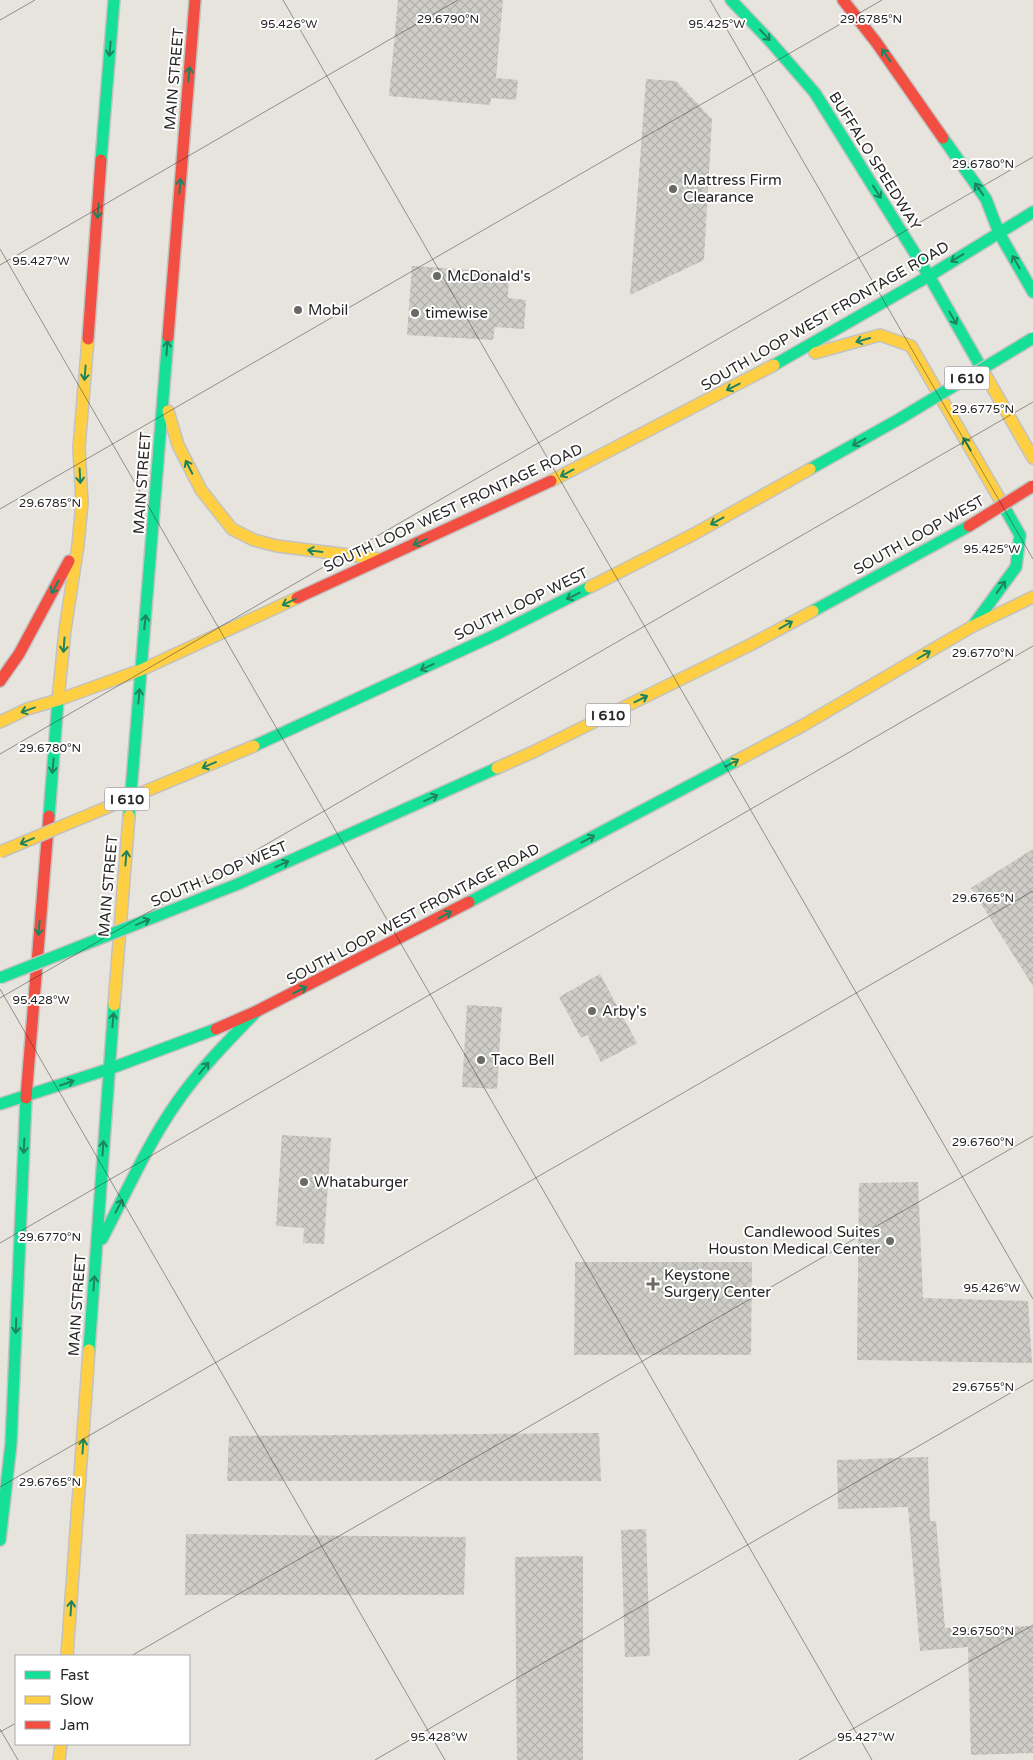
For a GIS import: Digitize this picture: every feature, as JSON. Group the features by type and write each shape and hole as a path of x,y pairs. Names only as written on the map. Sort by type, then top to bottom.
{"main road":[{"path":"0,1540 11,1444 26,1097 64,630 78,545 82,503 78,448 114,0"},
{"name":"MAIN STREET","path":"67,1655 109,1069 195,0"},
{"name":"BUFFALO SPEEDWAY","path":"731,0 815,93 929,276 1033,458"},
{"path":"843,0 876,42 986,199 999,233 1033,292"},
{"name":"SOUTH LOOP WEST FRONTAGE ROAD","path":"0,722 27,709 58,700 141,670 530,492 776,364 929,276 1033,212"},
{"path":"776,364 880,335 911,346 1020,536 1016,567 973,626"},
{"name":"SOUTH LOOP WEST","path":"0,852 254,746 504,631 694,534 902,418 1033,338"},
{"path":"163,397 178,445 201,490 232,529 254,540 277,546 381,560"},
{"name":"SOUTH LOOP WEST","path":"0,978 238,884 533,752 752,644 969,526 1033,486"},
{"path":"0,680 20,654 78,545"},
{"name":"SOUTH LOOP WEST FRONTAGE ROAD","path":"0,1104 109,1069 257,1012 396,941 802,726 973,626 1033,597"},
{"path":"96,1249 154,1139 177,1102 216,1054 257,1012"},
{"path":"9,1266 17,1293"}],"building":[{"path":"398,0 503,0 496,78 518,80 516,100 491,98 490,105 389,96"},
{"name":"Mattress Firm Clearance","path":"646,79 676,81 712,119 704,260 630,295"},
{"path":"412,266 509,272 508,298 526,300 524,329 495,327 493,340 407,335"},
{"path":"1033,849 1033,986 971,888"},
{"path":"600,974 637,1043 601,1062 587,1035 581,1038 559,997"},
{"name":"Taco Bell","path":"467,1005 502,1007 497,1089 462,1087"},
{"name":"Whataburger","path":"282,1135 331,1138 324,1244 303,1243 304,1228 276,1226"},
{"name":"Candlewood Suites Houston Medical Center","path":"918,1182 923,1298 1028,1301 1032,1363 857,1360 859,1183"},
{"path":"575,1262 752,1262 751,1355 574,1355"},
{"path":"599,1433 601,1481 227,1481 229,1436"},
{"path":"928,1457 930,1521 936,1521 945,1628 1033,1626 1033,1753 971,1755 968,1647 920,1651 908,1507 838,1509 837,1460"},
{"path":"646,1529 650,1656 625,1657 621,1530"},
{"path":"186,1534 466,1537 464,1595 185,1595"},
{"path":"583,1556 583,1760 517,1760 515,1557"}],"traffic: fast":[{"path":"101,160 114,0"},
{"path":"731,0 815,93 929,276 982,369"},
{"path":"943,138 986,199 999,233 1033,292"},
{"path":"774,365 929,276 1033,212"},
{"path":"141,670 168,337"},
{"path":"901,418 1033,338"},
{"path":"810,469 901,418"},
{"path":"975,623 1016,567 1020,535 999,498"},
{"path":"813,611 969,526"},
{"path":"254,746 495,635 590,587"},
{"path":"129,816 141,670"},
{"path":"49,816 58,700"},
{"path":"469,902 736,761"},
{"path":"238,884 497,768"},
{"path":"0,978 238,884"},
{"path":"89,1350 114,1005"},
{"path":"102,1239 146,1152 166,1118 205,1066 257,1011"},
{"path":"0,1104 109,1069 216,1029"},
{"path":"0,1540 11,1444 26,1098"}],"traffic: slow":[{"path":"815,353 880,335 911,346 999,498"},
{"path":"58,700 65,630 78,545 82,503 79,448 88,339"},
{"path":"551,481 774,365"},
{"path":"982,369 1033,458"},
{"path":"168,411 178,445 201,490 232,529 254,540 277,546 381,559"},
{"path":"590,587 694,534 810,469"},
{"path":"736,761 802,726 973,626 1033,597"},
{"path":"0,722 27,709 58,700 141,670 297,598"},
{"path":"497,768 752,644 813,611"},
{"path":"0,852 254,746"},
{"path":"114,1005 129,816"},
{"path":"67,1655 89,1350"},
{"path":"59,1760 61,1745"}],"traffic: jam":[{"path":"168,337 195,0"},
{"path":"843,0 876,42 943,138"},
{"path":"88,339 101,160"},
{"path":"297,598 551,481"},
{"path":"969,526 1033,486"},
{"path":"0,681 19,654 69,561"},
{"path":"26,1098 49,816"},
{"path":"216,1029 257,1011 469,902"}],"place":[{"name":"Mattress Firm Clearance","path":"673,189"},
{"name":"McDonald's","path":"437,276"},
{"name":"Mobil","path":"298,310"},
{"name":"timewise","path":"415,313"},
{"name":"Arby's","path":"592,1011"},
{"name":"Taco Bell","path":"481,1060"},
{"name":"Whataburger","path":"304,1182"},
{"name":"Candlewood Suites Houston Medical Center","path":"890,1241"},
{"name":"Keystone Surgery Center","path":"653,1284"}]}
